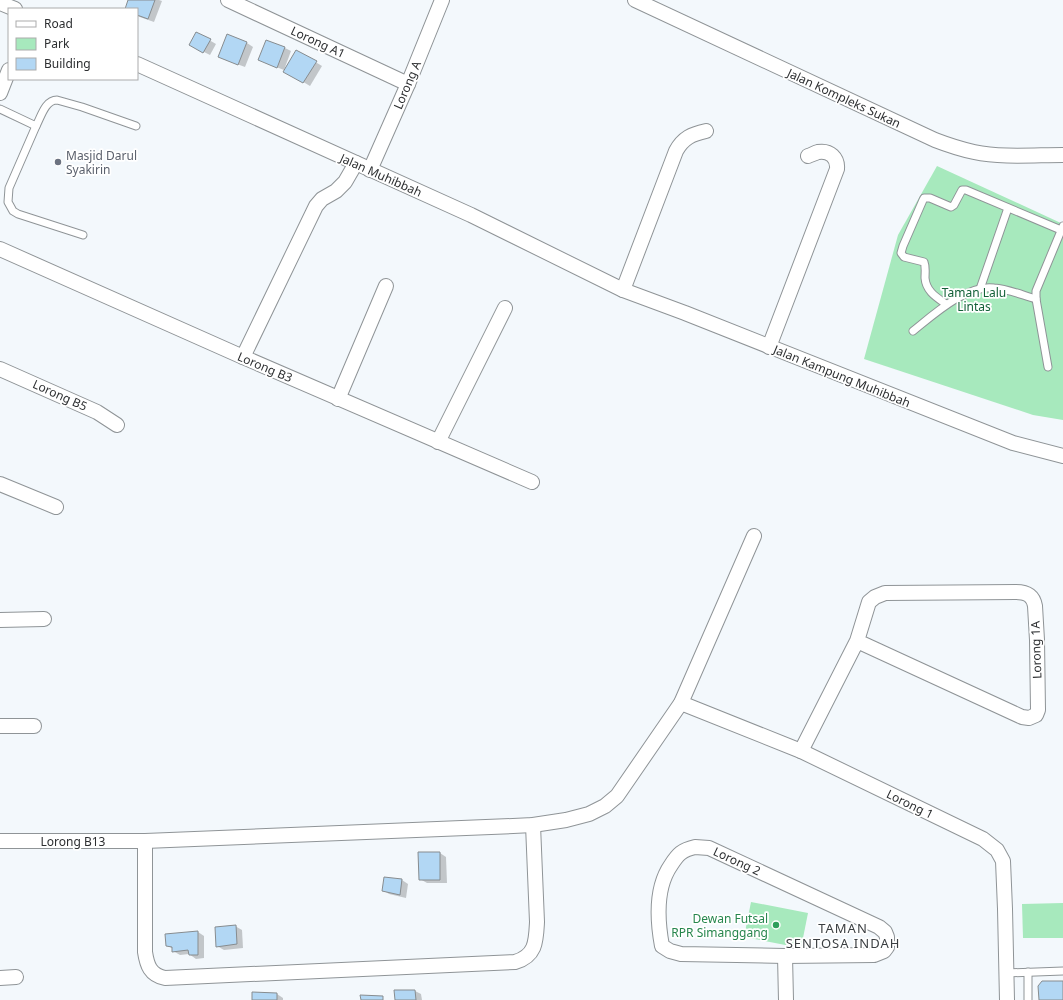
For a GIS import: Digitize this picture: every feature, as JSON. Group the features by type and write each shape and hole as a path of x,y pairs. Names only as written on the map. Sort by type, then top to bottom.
{"street":[{"name":"Lorong A1","path":"228,0 408,84"},
{"name":"Lorong A","path":"370,170 408,84 442,0"},
{"name":"Jalan Kompleks Sukan","path":"635,0 935,140 954,147 975,152 1009,156 1063,155"},
{"path":"0,3 12,8"},
{"name":"Jalan Muhibbah","path":"138,64 471,215 623,290"},
{"path":"0,93 8,73"},
{"path":"623,290 676,151 685,139 697,133 706,132"},
{"path":"769,347 837,170 836,160 829,154 818,152 808,156"},
{"path":"243,357 316,206 322,199 336,191 344,182 356,163"},
{"name":"Lorong B3","path":"0,249 338,399 532,482"},
{"path":"338,399 386,286"},
{"name":"Jalan Kampung Muhibbah","path":"623,290 1013,443 1063,456"},
{"path":"438,442 505,308"},
{"name":"Lorong B5","path":"0,369 97,412 117,424"},
{"path":"0,484 56,507"},
{"name":"Lorong B13","path":"0,841 146,841 533,825 589,814 605,806 617,796 681,702 754,536"},
{"name":"Lorong 1A","path":"801,751 857,641 869,602 875,597 885,594 1024,592 1029,595 1034,600 1035,606 1038,710 1036,715 1029,718 1022,717 857,641"},
{"path":"0,620 44,619"},
{"name":"Lorong 1","path":"681,702 801,751 983,839 997,850 1003,861 1007,1000"},
{"path":"0,726 34,726"},
{"path":"146,841 145,952 147,964 150,970 160,977 165,978 247,975 515,962 522,960 530,952 537,934 533,825"},
{"name":"Lorong 2","path":"686,848 708,848 879,927 888,937 887,947 884,951 874,955 784,956 681,954 665,949 662,946 659,933 659,894 666,872 678,854 686,848"},
{"path":"784,956 786,1000"},
{"path":"0,978 16,978"}],"lane":[{"path":"83,235 18,214 13,211 8,202 9,188 46,105 53,100 67,103 136,126"},
{"path":"0,109 36,126"},
{"path":"946,304 927,288 925,263 904,257 901,253 924,198 930,198 951,207 954,205 960,192 964,189 1008,208 1062,228 1036,291 1036,299 1048,367"},
{"path":"980,289 1008,208"},
{"path":"913,331 946,304 980,289 992,288 1036,299"},
{"path":"1006,973 1063,971"},
{"path":"1028,972 1028,1000"}],"green space":[{"name":"Taman Lalu Lintas","path":"937,166 1063,224 1063,420 1033,415 864,359 898,235"},
{"name":"Dewan Futsal RPR Simanggang","path":"751,902 808,913 801,948 744,937"},
{"path":"1063,903 1063,938 1023,938 1022,904"}],"building":[{"path":"128,0 155,0 148,19 138,15 138,8 125,8"},
{"path":"196,32 211,39 203,53 189,45"},
{"path":"227,34 247,42 238,65 218,57"},
{"path":"266,40 285,47 277,68 258,60"},
{"path":"296,50 317,61 303,83 283,72"},
{"path":"418,852 440,852 440,880 419,880"},
{"path":"384,877 402,879 400,895 382,891"},
{"path":"236,925 237,944 216,947 215,927"},
{"path":"198,931 198,955 189,955 188,950 172,952 172,947 166,946 165,934"},
{"path":"1042,981 1063,981 1063,1000 1039,1000 1038,986"},
{"path":"394,990 415,990 416,1000 395,1000"},
{"path":"252,992 277,993 277,1000 252,1000"},
{"path":"360,995 383,996 383,1000 361,1000"}],"place":[{"name":"Masjid Darul Syakirin","path":"58,162"},
{"name":"Dewan Futsal RPR Simanggang","path":"776,925"}],"district":[{"name":"TAMAN SENTOSA INDAH","path":"843,936"}]}
